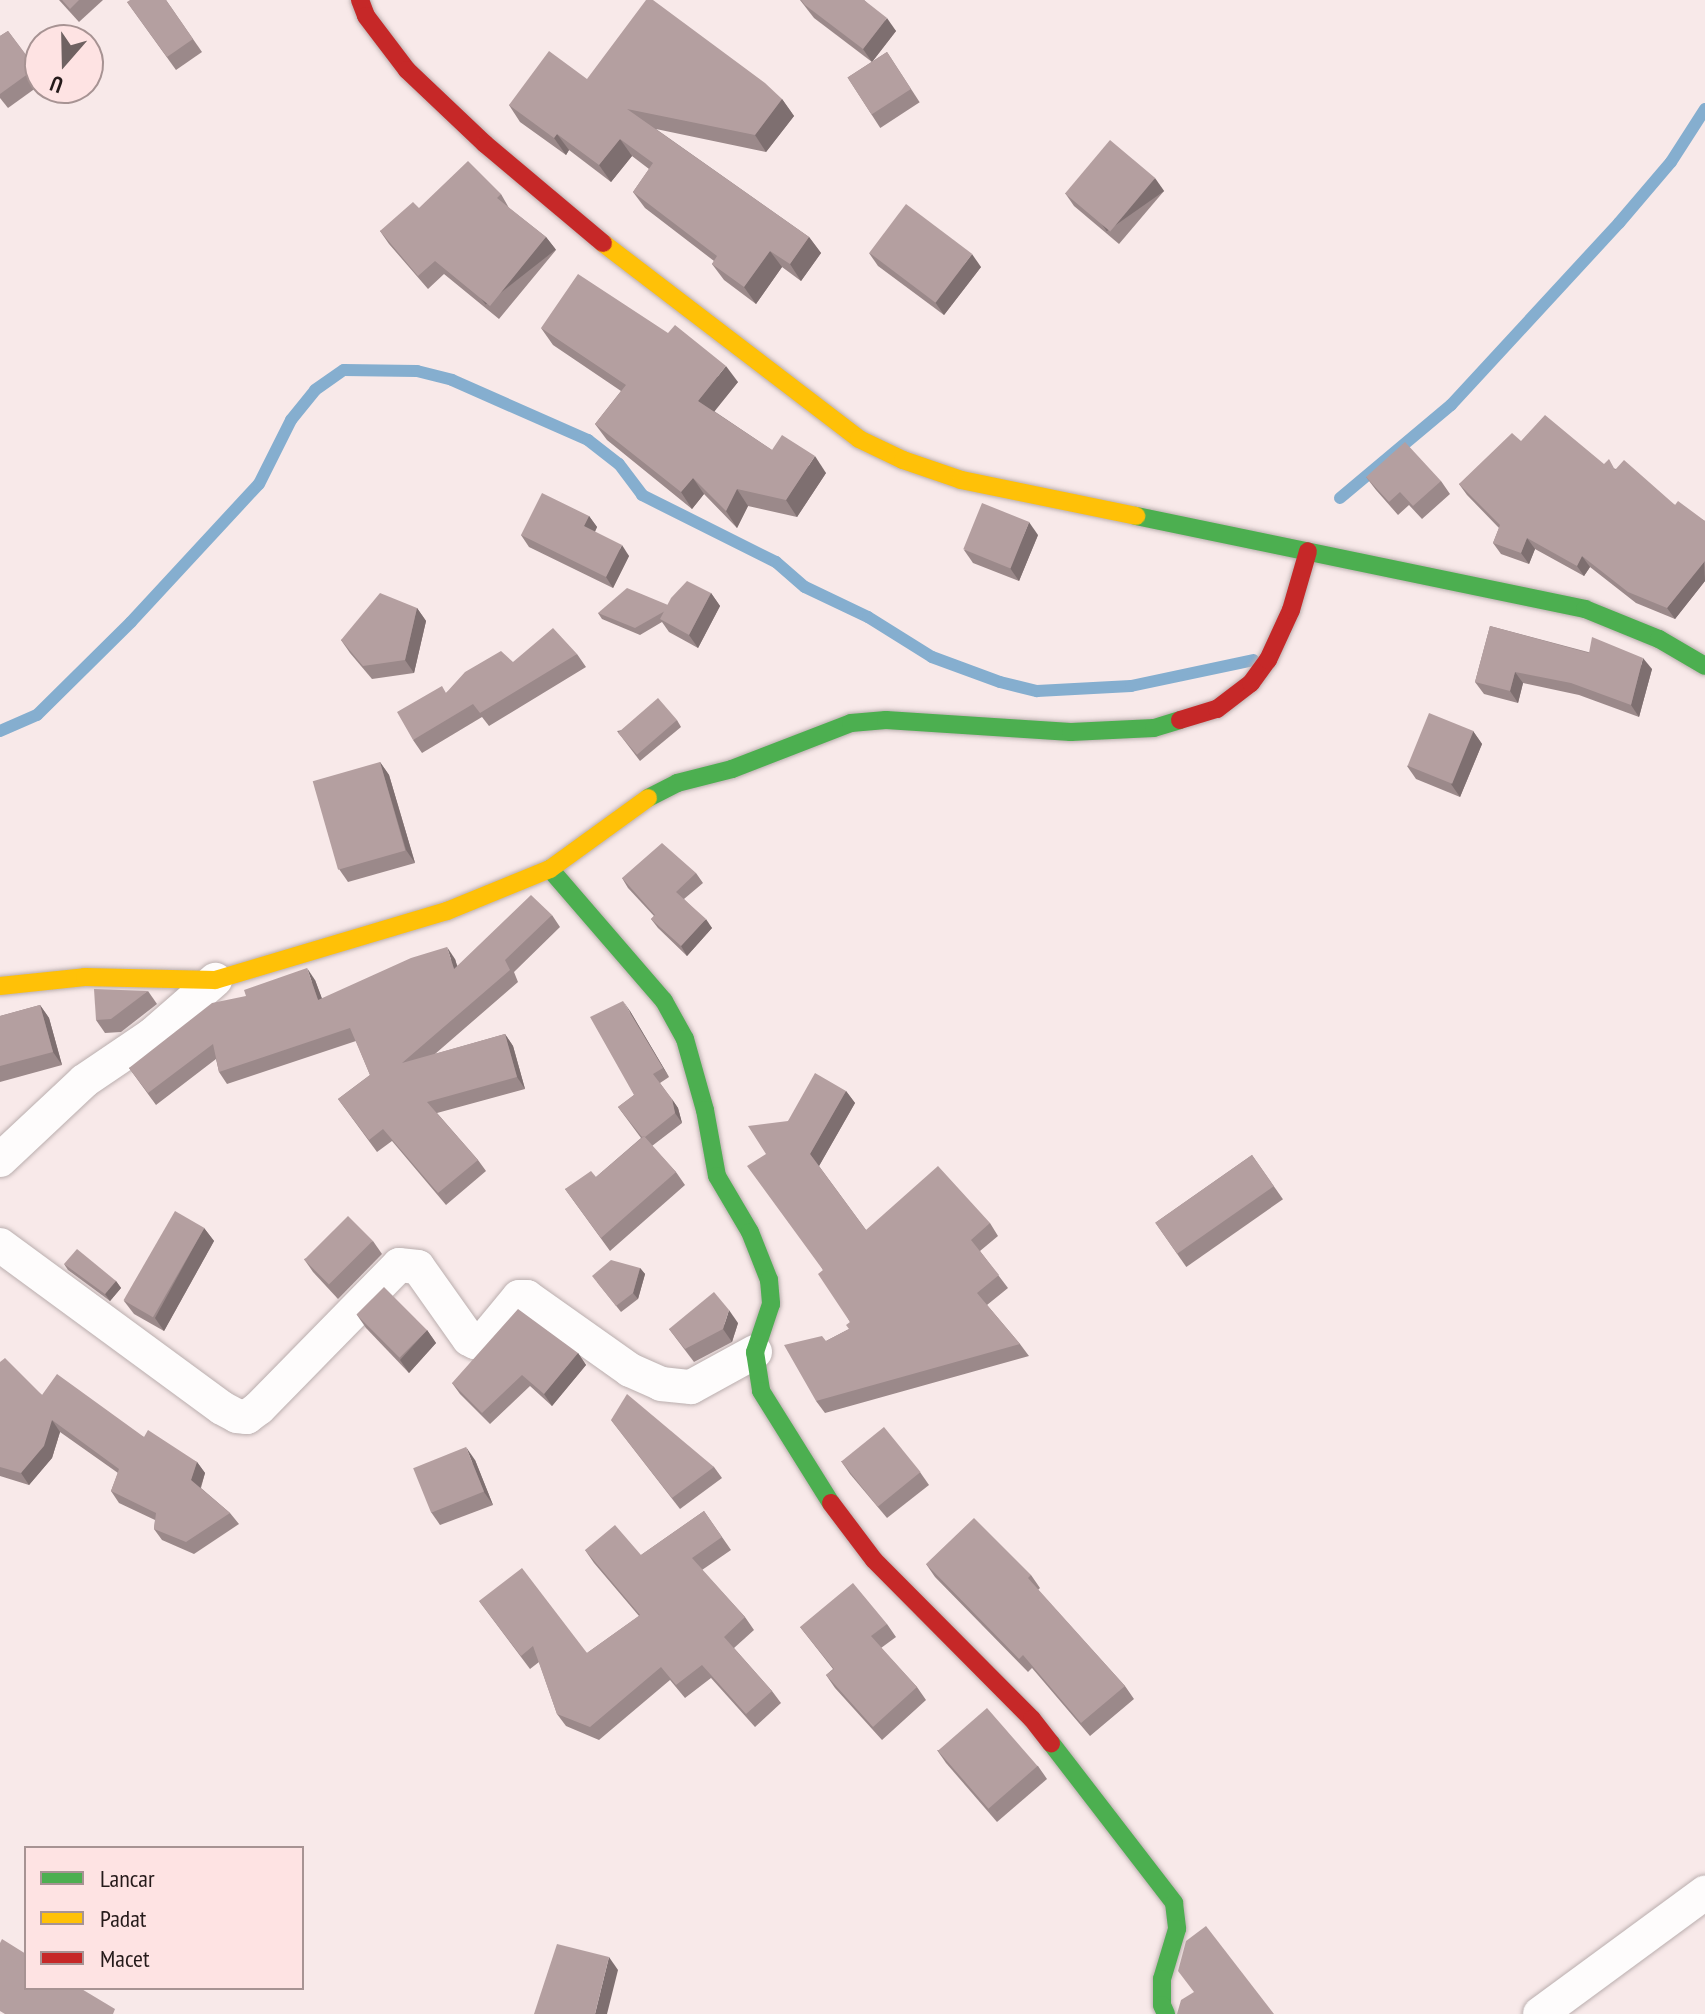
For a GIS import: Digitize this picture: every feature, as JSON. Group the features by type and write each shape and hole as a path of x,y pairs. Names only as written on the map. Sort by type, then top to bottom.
{"street":[{"path":"360,0 366,16 407,70 485,144 571,218 859,439 903,460 961,480 1585,609 1659,639 1705,666"},
{"path":"0,986 85,977 215,980 447,911 550,869 636,804 677,783 732,769 851,723 886,720 1071,732 1154,728 1217,709 1251,683 1268,660 1291,610 1308,551"},
{"path":"550,869 664,1001 685,1039 705,1110 717,1176 750,1232 769,1280 771,1304 755,1352 761,1391 824,1493 874,1560 1032,1719 1169,1894 1174,1903 1177,1929 1162,1979 1162,2005 1166,2014"},
{"path":"0,1160 84,1081 152,1035 215,980"},
{"path":"0,1245 237,1416 247,1417 259,1408 399,1265 418,1267 469,1339 475,1342 485,1338 519,1297 527,1297 630,1370 661,1384 691,1387 755,1352"},
{"path":"1540,2014 1705,1893"}],"building":[{"path":"62,0 79,0 70,9"},
{"path":"166,0 193,39 167,57 127,2"},
{"path":"646,0 653,0 782,99 755,135 627,109 809,237 790,264 770,251 744,287 712,264 717,256 633,192 653,163 620,139 599,165 557,134 554,138 509,105 549,51 587,79"},
{"path":"801,0 864,0 887,18 863,49"},
{"path":"8,31 24,52 24,77 0,94 0,36"},
{"path":"887,52 911,89 872,114 848,78"},
{"path":"1110,140 1155,178 1110,232 1065,194"},
{"path":"468,161 501,194 497,198 546,237 490,306 435,261 418,276 380,231 413,202 419,208"},
{"path":"906,204 972,254 936,303 869,253"},
{"path":"578,274 668,333 675,325 726,366 698,401 772,450 782,435 815,456 786,500 737,489 726,511 693,478 681,492 595,424 626,385 541,328"},
{"path":"1545,415 1604,464 1609,459 1615,470 1624,460 1675,505 1678,501 1705,521 1705,561 1667,608 1628,592 1582,556 1577,566 1527,538 1521,553 1493,543 1500,525 1459,484 1512,433 1521,441"},
{"path":"1405,442 1441,481 1413,506 1400,492 1389,502 1366,477"},
{"path":"542,493 589,516 584,526 622,545 606,577 521,535"},
{"path":"982,503 1029,522 1011,568 963,549"},
{"path":"687,581 711,593 689,635 660,619 671,598"},
{"path":"627,588 668,605 665,611 635,628 598,613"},
{"path":"380,593 417,608 405,660 363,666 341,640"},
{"path":"1490,626 1589,653 1592,637 1643,658 1631,705 1571,683 1515,672 1510,691 1475,682"},
{"path":"553,628 577,654 480,713 473,704 413,740 397,712 442,686 446,693 465,672 501,651 513,662"},
{"path":"658,698 677,720 637,755 618,733"},
{"path":"1429,713 1474,731 1452,784 1408,766"},
{"path":"380,762 405,850 338,870 313,781"},
{"path":"662,843 696,873 676,892 706,919 681,946 651,919 655,915 622,878"},
{"path":"531,895 552,915 505,960 510,970 402,1063 505,1034 517,1077 427,1102 478,1160 438,1193 383,1129 369,1140 338,1099 370,1075 350,1028 219,1072 213,1044 148,1093 129,1068 212,1003 246,996 244,990 307,968 318,1000 411,958 447,947 454,969"},
{"path":"94,989 148,991 111,1019 96,1020"},
{"path":"623,1001 663,1068 653,1074 672,1099 675,1113 645,1137 618,1107 634,1095 590,1017"},
{"path":"40,1005 53,1052 0,1066 0,1016"},
{"path":"815,1073 846,1091 810,1154 866,1230 938,1166 990,1223 971,1240 999,1275 977,1293 1020,1344 816,1401 784,1345 822,1336 826,1341 849,1329 846,1325 850,1322 818,1274 823,1270 747,1166 766,1154 748,1126 788,1121"},
{"path":"644,1136 676,1172 601,1238 565,1189 591,1171 596,1177"},
{"path":"1252,1155 1274,1186 1177,1254 1155,1223"},
{"path":"175,1211 204,1228 153,1317 124,1300"},
{"path":"348,1216 373,1241 329,1285 304,1260"},
{"path":"77,1249 116,1281 105,1294 64,1264"},
{"path":"611,1260 640,1268 633,1293 616,1306 592,1276"},
{"path":"384,1287 427,1330 400,1358 356,1315"},
{"path":"714,1292 729,1310 723,1329 685,1349 669,1329"},
{"path":"518,1309 578,1353 544,1394 522,1375 482,1413 452,1383"},
{"path":"5,1358 42,1395 57,1374 144,1437 148,1430 197,1462 191,1480 230,1513 186,1542 154,1529 156,1513 111,1491 119,1469 52,1420 44,1446 21,1473 0,1467 0,1362"},
{"path":"627,1394 714,1467 672,1498 611,1420"},
{"path":"884,1427 921,1472 878,1507 841,1462"},
{"path":"466,1447 484,1492 431,1513 413,1468"},
{"path":"704,1511 722,1537 692,1558 745,1617 724,1637 772,1691 746,1714 702,1665 676,1685 661,1667 590,1727 557,1714 533,1646 521,1656 479,1601 522,1568 587,1653 640,1615 585,1550 615,1525 641,1555"},
{"path":"974,1518 1031,1575 1028,1578 1125,1686 1081,1723 1023,1655 1019,1659 926,1564"},
{"path":"853,1583 887,1624 871,1636 917,1687 873,1727 826,1675 834,1669 800,1627"},
{"path":"987,1708 1038,1766 988,1809 938,1751"},
{"path":"1206,1926 1274,2014 1177,2014 1181,2000 1194,1992 1178,1971 1186,1941"},
{"path":"2,1939 24,1953 24,1990 83,1990 115,2009 113,2014 5,2014 0,2011"},
{"path":"557,1944 609,1957 595,2014 534,2014"}],"waterway":[{"path":"1340,498 1451,405 1619,223 1671,162 1705,109"},
{"path":"0,731 37,715 131,622 259,484 291,420 315,390 344,370 417,371 452,380 588,440 619,464 642,495 776,562 805,587 868,617 932,657 1000,682 1037,691 1131,686 1253,660"}],"traffic: fast":[{"path":"1136,516 1585,609 1659,639 1705,666"},
{"path":"648,798 677,783 732,769 851,723 886,720 1071,732 1154,728 1180,720"},
{"path":"550,869 664,1001 685,1039 705,1110 717,1176 750,1232 769,1280 771,1304 755,1352 761,1391 831,1503"},
{"path":"1051,1743 1174,1903 1177,1929 1162,1979 1162,2005 1166,2014"}],"traffic: slow":[{"path":"603,243 859,439 903,460 961,480 1136,516"},
{"path":"0,986 85,977 215,980 447,911 550,869 648,798"}],"traffic: jam":[{"path":"360,0 366,16 407,70 485,144 603,243"},
{"path":"1180,720 1217,709 1251,683 1268,660 1291,610 1308,551"},
{"path":"831,1503 874,1560 1032,1719 1051,1743"}]}
